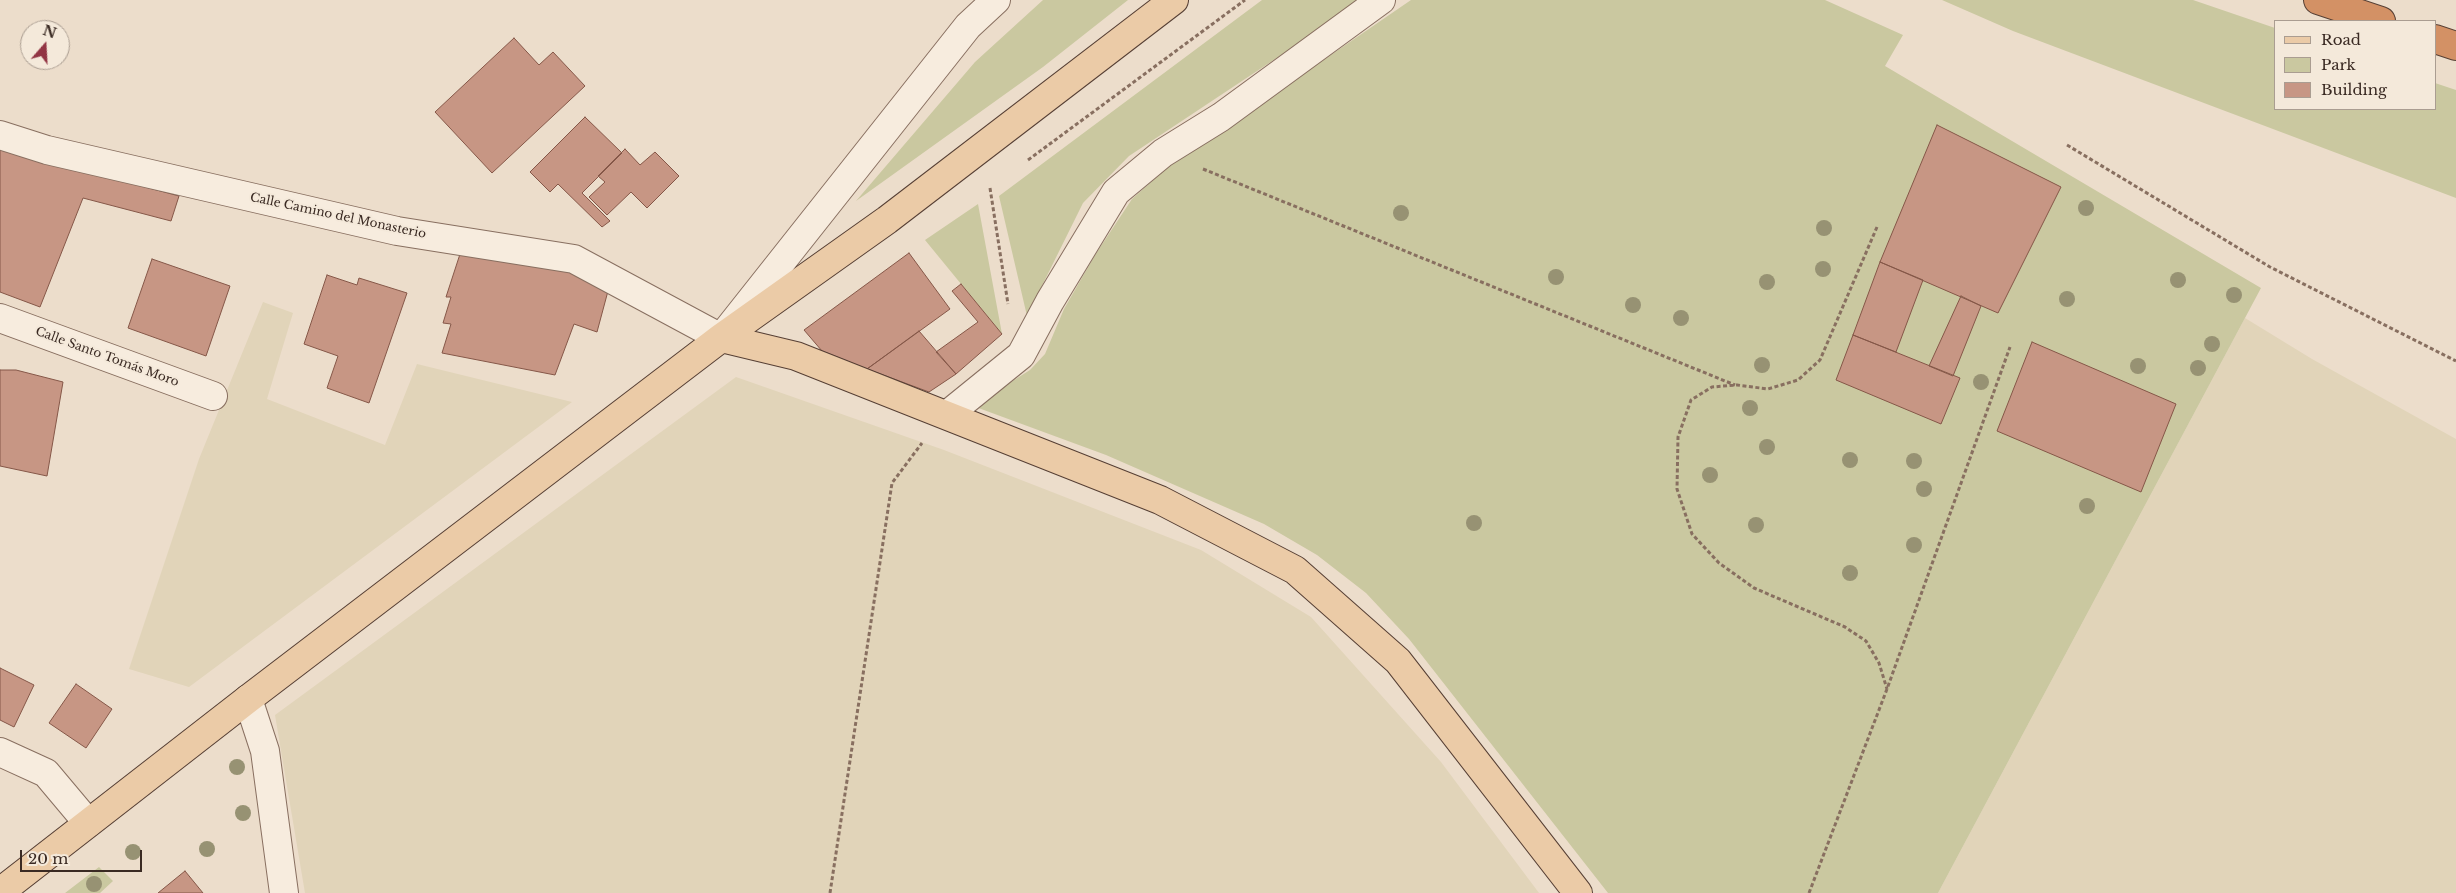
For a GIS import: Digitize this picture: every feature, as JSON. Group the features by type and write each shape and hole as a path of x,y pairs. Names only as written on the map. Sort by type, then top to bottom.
{"highway":[{"path":"2318,0 2378,20"},
{"path":"2436,39 2456,46"}],"main road":[{"path":"0,892 248,699 721,338 887,220 1174,0"},
{"path":"721,338 796,356 1160,500 1295,570 1398,661 1578,893"}],"street":[{"path":"721,338 968,26 996,0"},
{"path":"947,415 1021,355 1050,301 1116,192 1163,153 1221,117 1381,0"},
{"name":"Calle Camino del Monasterio","path":"0,135 47,150 397,231 574,258 721,338"},
{"name":"Calle Santo Tomás Moro","path":"0,318 213,396"},
{"path":"248,699 265,751 284,893"},
{"path":"0,752 46,773 88,823"}],"path":[{"path":"1021,165 1245,0"},
{"path":"2068,145 2270,267 2456,361"},
{"path":"1163,153 1737,385"},
{"path":"997,183 989,189 1008,305"},
{"path":"1877,228 1820,360 1798,380 1768,389 1737,385 1712,387 1691,400 1678,437 1677,488 1692,534 1719,563 1754,588 1845,627 1866,641 1880,663 1887,689"},
{"path":"1809,893 1887,689 2010,347"},
{"path":"830,893 892,483 910,457 947,415"}],"shaded area":[{"path":"263,302 293,313 267,399 385,445 417,364 572,402 189,687 129,669 199,459"},
{"path":"2245,318 2312,359 2456,439 2456,893 1938,893"},
{"path":"736,377 944,450 1201,550 1311,617 1441,762 1539,893 305,893 275,715"}],"green space":[{"path":"1043,0 1128,0 1043,67 856,201 975,62"},
{"path":"1262,0 1364,0 1129,156 1083,203 1027,316 999,196"},
{"path":"1411,0 1825,0 1903,35 1885,66 2261,288 1938,893 1608,893 1409,639 1366,593 1317,555 1264,524 1106,455 973,406 1030,370 1045,354 1064,309 1095,255 1132,199 1169,166"},
{"path":"1942,0 2193,0 2274,28 2274,110 2436,110 2436,83 2456,90 2456,198 2013,31"},
{"path":"978,204 1002,334 925,240"},
{"path":"99,867 113,881 100,893 65,893"}],"building":[{"path":"514,38 539,65 553,52 585,86 492,173 435,112"},
{"path":"585,117 622,153 582,193 610,221 602,227 558,184 550,192 530,172"},
{"path":"1937,125 2061,187 1998,313 1880,262"},
{"path":"0,148 179,196 171,221 83,198 40,307 0,292"},
{"path":"625,149 640,165 655,152 679,176 647,208 631,192 607,215 589,197 605,182 598,176"},
{"path":"461,251 565,269 608,291 597,332 574,324 555,375 442,353 451,324 443,323 451,297 446,297"},
{"path":"909,253 950,309 867,369 822,351 804,330"},
{"path":"152,259 230,286 206,356 128,328"},
{"path":"1880,262 1923,280 1896,352 1853,335"},
{"path":"327,275 357,285 359,278 407,293 369,403 327,388 338,356 304,344"},
{"path":"961,284 1002,334 956,374 936,352 978,322 952,291"},
{"path":"1961,296 1981,306 1953,376 1929,366"},
{"path":"919,331 956,374 929,392 867,369"},
{"path":"1853,335 1960,378 1941,424 1836,380"},
{"path":"2032,342 2176,404 2141,492 1997,431"},
{"path":"0,370 16,370 63,382 47,476 0,466"},
{"path":"0,668 34,685 14,727 0,720"},
{"path":"76,684 112,709 86,748 49,723"},
{"path":"185,871 203,893 158,893"}]}
